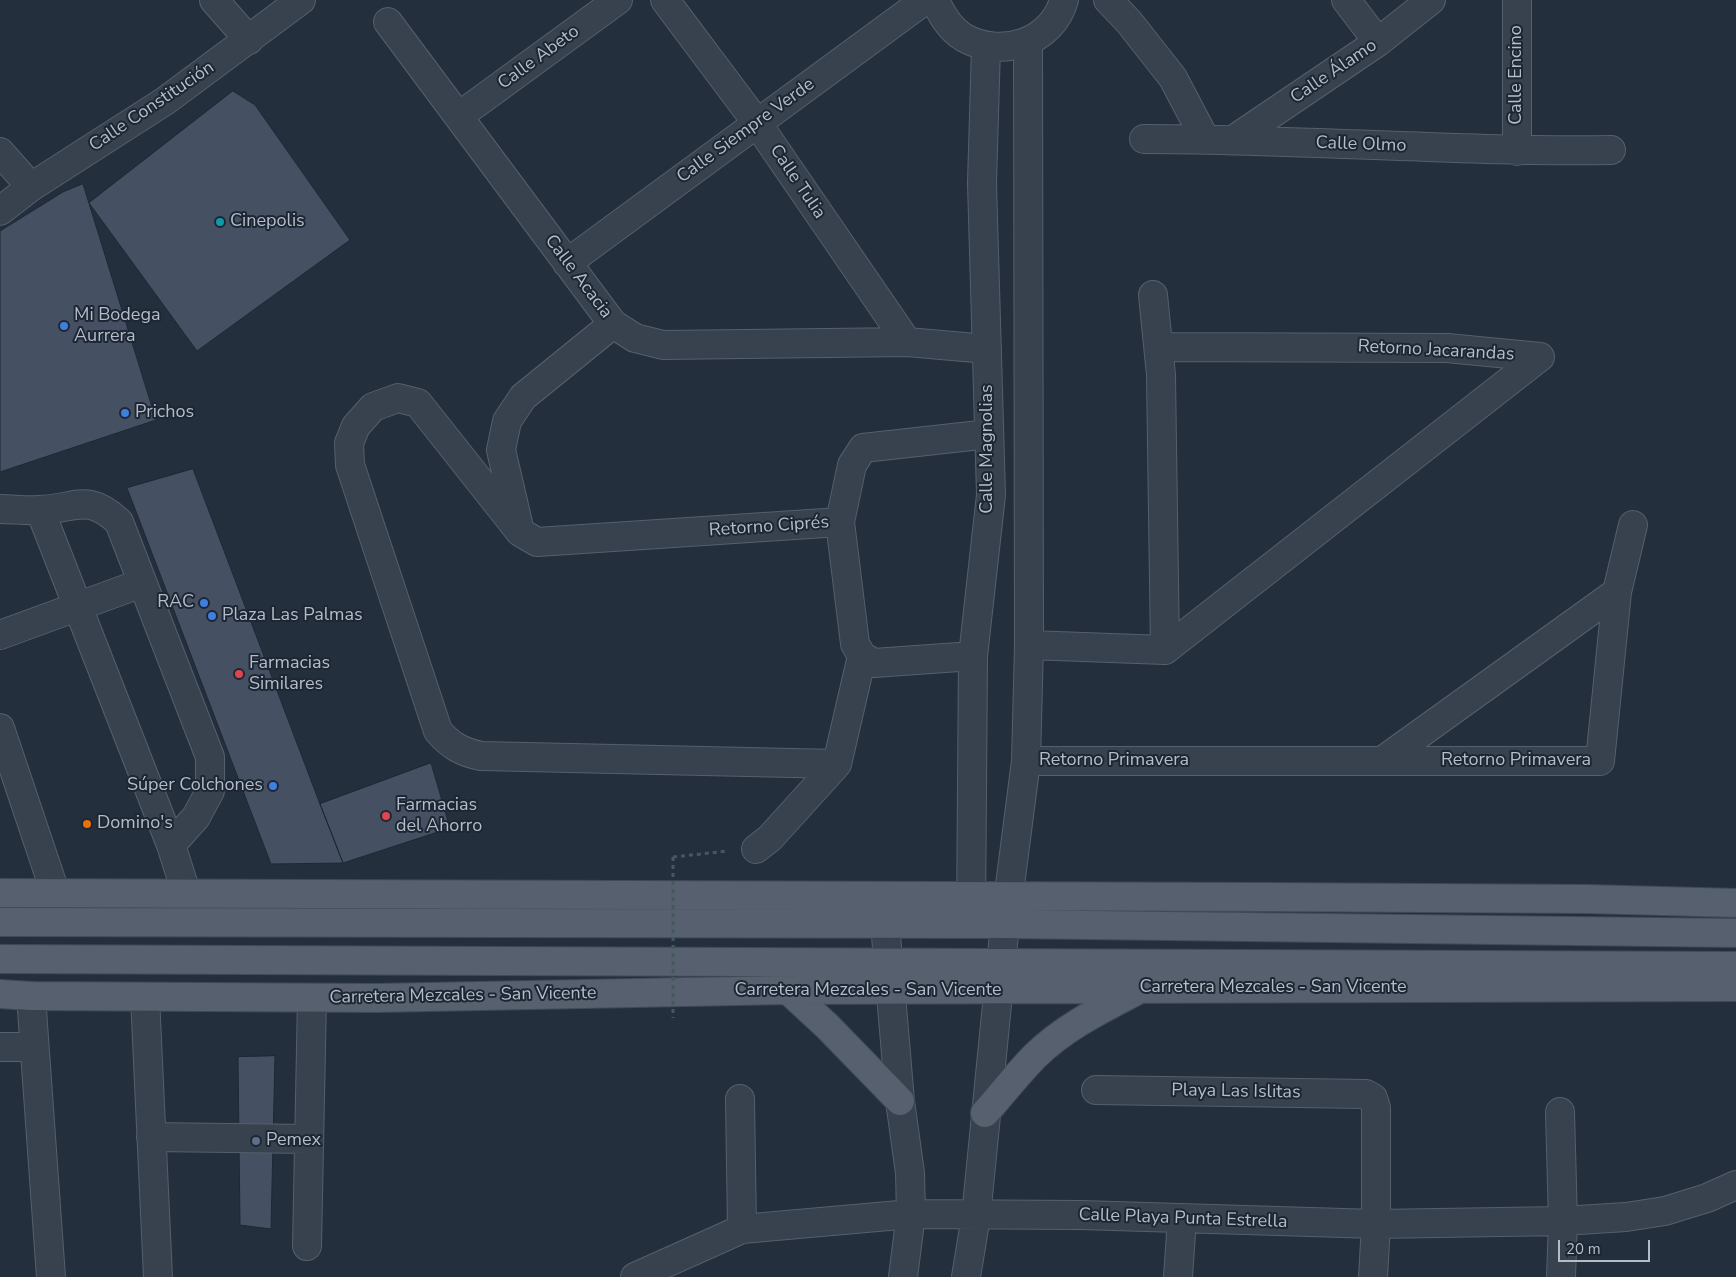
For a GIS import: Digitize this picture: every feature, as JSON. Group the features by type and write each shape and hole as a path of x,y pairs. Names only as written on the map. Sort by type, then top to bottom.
{"main road":[{"path":"0,893 186,892 1577,899 1736,903"},
{"path":"0,922 1005,924 1736,933"},
{"path":"162,922 164,960"},
{"name":"Carretera Mezcales - San Vicente","path":"0,959 1736,966"},
{"name":"Carretera Mezcales - San Vicente","path":"0,994 32,996 312,998 788,990 999,991 1736,987"},
{"path":"985,1113 1035,1056 1058,1037 1079,1021 1140,989"},
{"path":"788,990 833,1032 900,1101"}],"street":[{"path":"214,0 249,40"},
{"name":"Calle Constitución","path":"0,211 31,187 165,101 301,0"},
{"name":"Calle Abeto","path":"459,116 618,0"},
{"name":"Calle Tulia","path":"665,0 757,123 907,342"},
{"name":"Calle Siempre Verde","path":"567,263 757,123 895,9 925,0"},
{"path":"935,0 943,18 962,36 986,46 1007,47 1028,42 1048,28 1062,8 1064,0"},
{"path":"1108,0 1129,22 1173,78 1205,139"},
{"path":"1346,0 1378,42"},
{"name":"Calle Álamo","path":"1233,140 1378,42 1431,0"},
{"name":"Calle Encino","path":"1517,0 1517,151"},
{"name":"Calle Acacia","path":"388,22 613,324 635,338 663,345 907,342 987,349"},
{"path":"966,1277 976,1216 1005,924 1010,897 1026,761 1029,645 1028,42"},
{"name":"Calle Magnolias","path":"970,924 972,897 973,656 991,495 982,183 986,46"},
{"name":"Calle Olmo","path":"1144,139 1205,139 1517,151 1611,150"},
{"path":"0,152 31,187"},
{"path":"1029,645 1165,650 1161,375 1152,295"},
{"path":"529,537 501,450 507,421 523,397 613,324"},
{"name":"Retorno Jacarandas","path":"1159,347 1447,348 1540,357 1165,650"},
{"path":"529,537 418,403 398,398 373,408 356,426 349,443 350,465 438,731 449,744 464,752 481,756 837,764"},
{"path":"840,522 852,465 863,448 989,434"},
{"path":"991,495 1029,497"},
{"path":"0,509 40,510 86,503 106,510 119,522 210,757 210,790 196,817 171,845"},
{"path":"40,510 171,845 186,892"},
{"name":"Retorno Ciprés","path":"529,537 840,522 855,644 862,656"},
{"name":"Retorno Primavera","path":"1026,761 1600,762 1617,592 1633,524"},
{"path":"0,635 142,582"},
{"name":"Retorno Primavera","path":"1382,761 1617,592"},
{"path":"756,849 770,838 837,764 862,656 874,663 973,656"},
{"path":"0,728 55,892"},
{"path":"885,924 900,1101 910,1173 911,1214 904,1277"},
{"path":"32,996 51,1277"},
{"path":"145,997 158,1277"},
{"path":"307,1246 312,998"},
{"path":"0,1047 34,1047"},
{"name":"Playa Las Islitas","path":"1096,1090 1366,1094 1373,1098 1376,1108 1376,1224"},
{"path":"740,1099 742,1229"},
{"path":"1560,1112 1563,1220 1561,1277"},
{"path":"151,1137 309,1139"},
{"name":"Calle Playa Punta Estrella","path":"635,1277 742,1229 911,1214 976,1216 1081,1215 1376,1224 1563,1220 1626,1217 1665,1211 1707,1198 1736,1184"},
{"path":"1178,1277 1182,1219"},
{"path":"1373,1277 1376,1224"}],"path":[{"path":"673,1018 673,857 756,849"}],"building":[{"name":"Cinepolis","path":"233,91 255,105 350,240 197,351 89,203"},
{"name":"Mi Bodega Aurrera","path":"83,184 156,420 0,472 0,231 63,192"},
{"name":"Plaza Las Palmas","path":"193,469 343,863 271,864 127,488"},
{"name":"Farmacias del Ahorro","path":"431,763 450,828 343,863 320,804"},
{"name":"Pemex","path":"275,1056 271,1229 240,1225 238,1057"}],"place":[{"name":"Cinepolis","path":"220,222"},
{"name":"Mi Bodega Aurrera","path":"64,326"},
{"name":"Prichos","path":"125,413"},
{"name":"RAC","path":"204,603"},
{"name":"Plaza Las Palmas","path":"212,616"},
{"name":"Farmacias Similares","path":"239,674"},
{"name":"Súper Colchones","path":"273,786"},
{"name":"Farmacias del Ahorro","path":"386,816"},
{"name":"Domino's","path":"87,824"},
{"name":"Pemex","path":"256,1141"}]}
